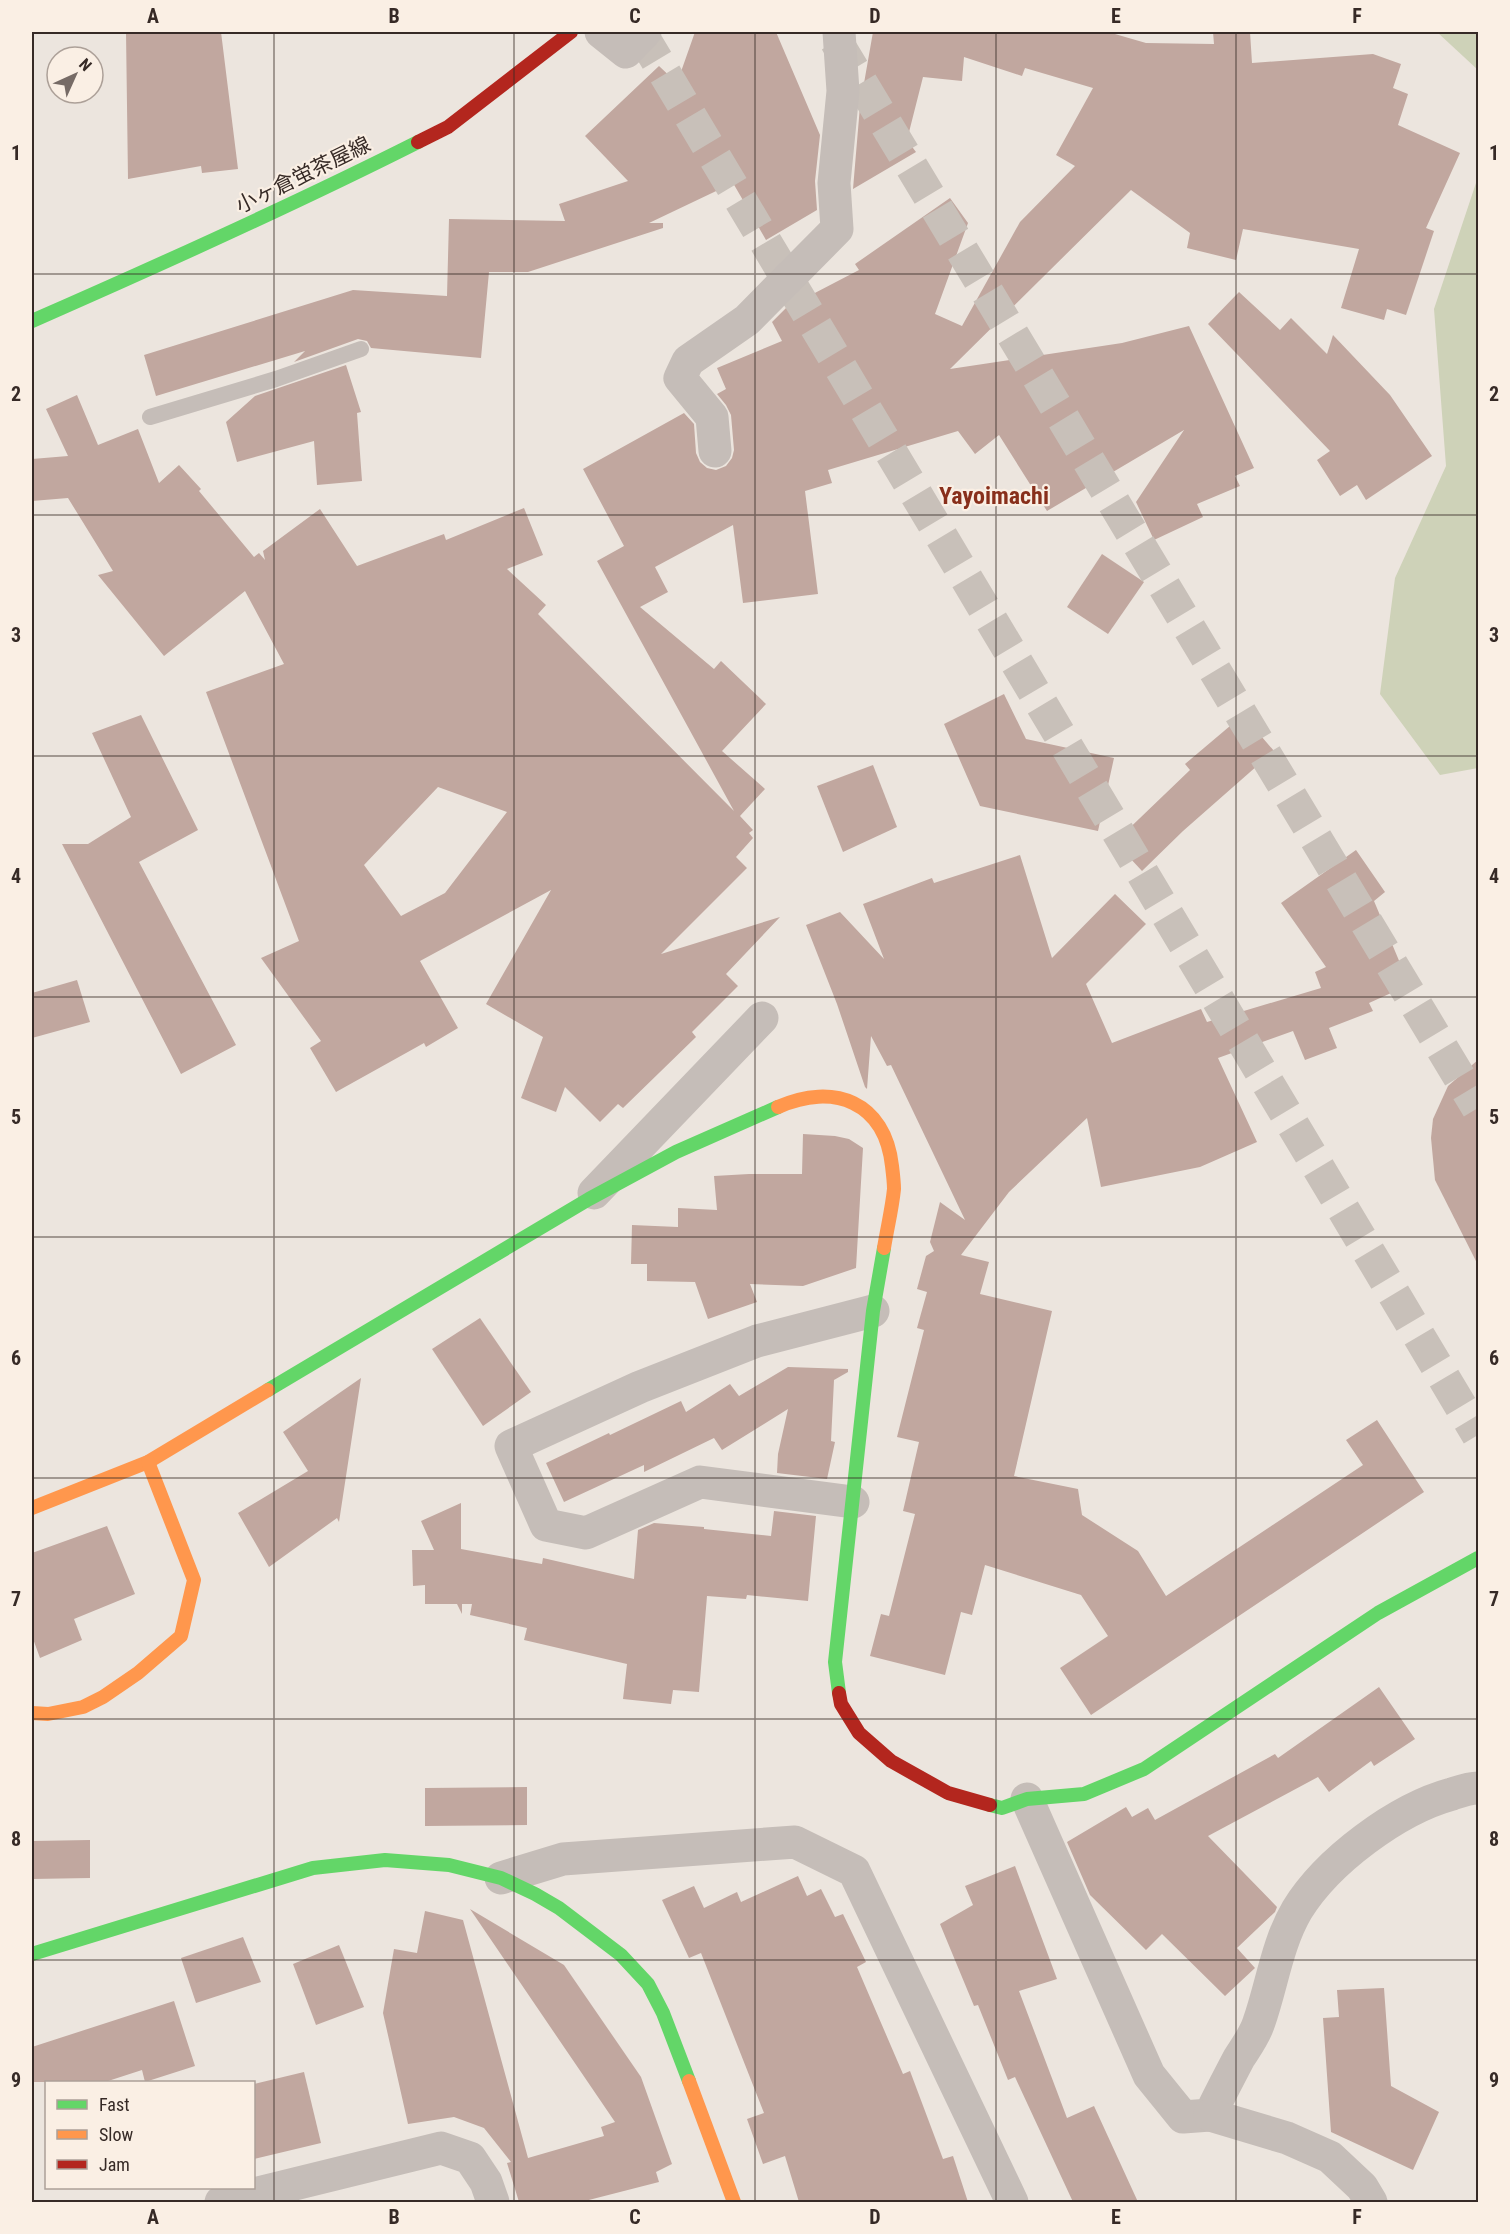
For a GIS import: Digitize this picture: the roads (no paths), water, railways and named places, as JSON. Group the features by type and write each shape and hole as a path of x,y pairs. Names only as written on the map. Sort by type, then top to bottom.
{"street":[{"name":"小ヶ倉蛍茶屋線","path":"32,321 197,249 327,188 448,127 571,32"},
{"path":"601,32 626,52 645,32"},
{"path":"715,451 712,417 680,378 688,361 747,320 837,229 834,183 843,91 839,32"},
{"path":"589,1199 762,1018"},
{"path":"32,1508 148,1462 589,1199 676,1152 787,1103 817,1097 842,1099 855,1103 879,1126 890,1148 894,1188 873,1311 835,1662 841,1704 858,1732 891,1761 948,1793 1002,1808 1027,1799 1084,1794 1144,1769 1378,1614 1479,1557"},
{"path":"853,1502 700,1482 586,1533 546,1526 511,1446 640,1387 757,1341 873,1311"},
{"path":"32,1713 48,1714 83,1707 103,1697 138,1673 181,1636 194,1580 148,1462"},
{"path":"1210,2115 1259,2025 1278,1955 1297,1910 1315,1887 1335,1866 1379,1829 1427,1803 1471,1788 1479,1788"},
{"path":"1027,1799 1149,2075 1183,2118 1210,2115 1287,2138 1330,2157 1362,2187 1371,2202"},
{"path":"501,1878 563,1859 795,1842 854,1871 1012,2202"},
{"path":"32,1954 313,1868 386,1860 450,1865 501,1878 560,1908 621,1955 648,1984 663,2013 734,2202"},
{"path":"221,2202 441,2148 470,2158 486,2182 493,2202"}],"lane":[{"path":"150,417 276,379 361,350"}],"tunnel":[{"path":"640,32 1478,1435"},
{"path":"836,41 1478,1108"}],"district":[{"name":"Yayoimachi","path":"994,496"}]}
